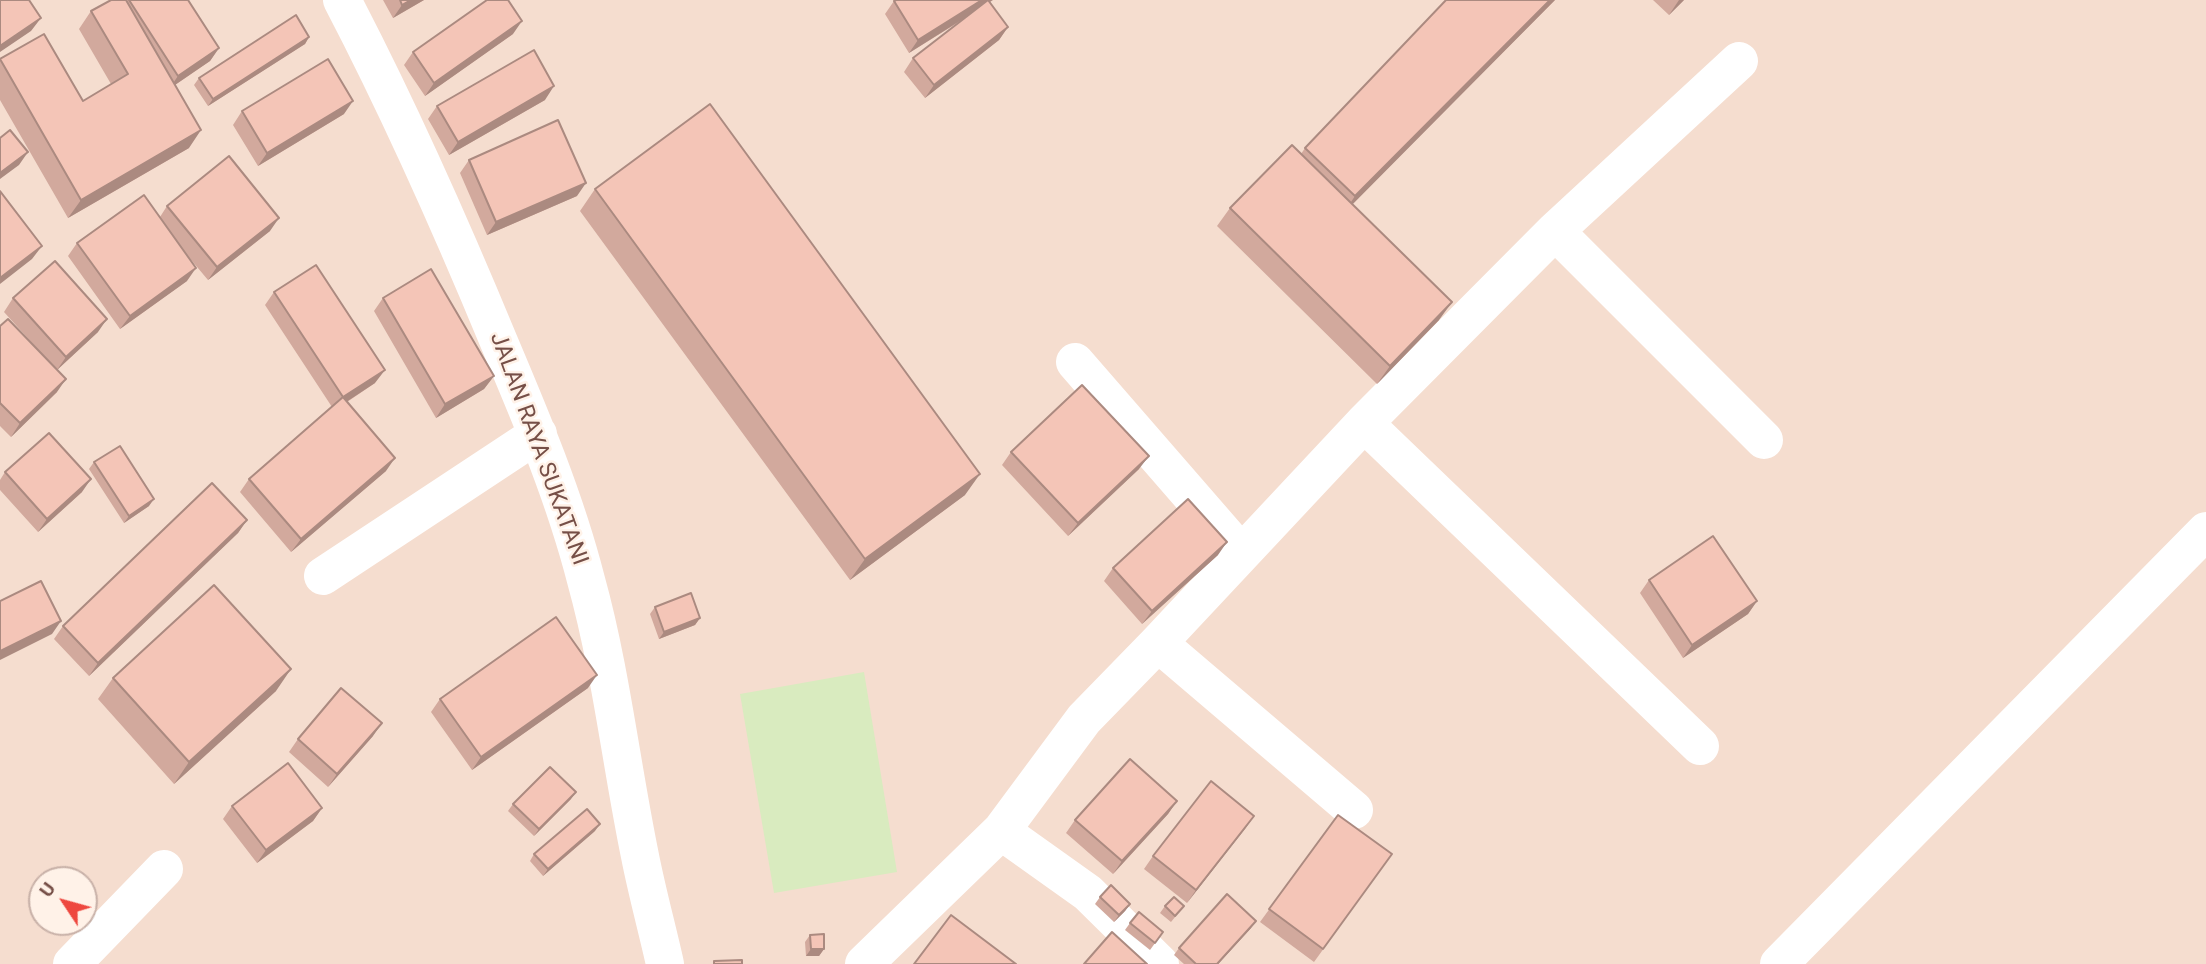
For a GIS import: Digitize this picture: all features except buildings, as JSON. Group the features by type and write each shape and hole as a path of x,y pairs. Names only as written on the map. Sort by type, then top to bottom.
{"street":[{"name":"JALAN RAYA SUKATANI","path":"342,0 382,76 472,276 538,434 564,505 587,581 610,689 640,856 665,964"},
{"path":"864,964 1001,831 1084,719 1364,423 1555,231 1739,61"},
{"path":"1555,231 1764,440"},
{"path":"1075,362 1241,553"},
{"path":"1364,423 1700,746"},
{"path":"323,576 538,434"},
{"path":"1779,964 2206,531"},
{"path":"1158,643 1354,810"},
{"path":"1001,831 1088,893 1160,964"},
{"path":"72,964 164,869"}],"shaded area":[{"path":"0,0 2206,0 2206,964 0,964"}],"green space":[{"path":"864,672 897,872 774,893 740,694"}]}
